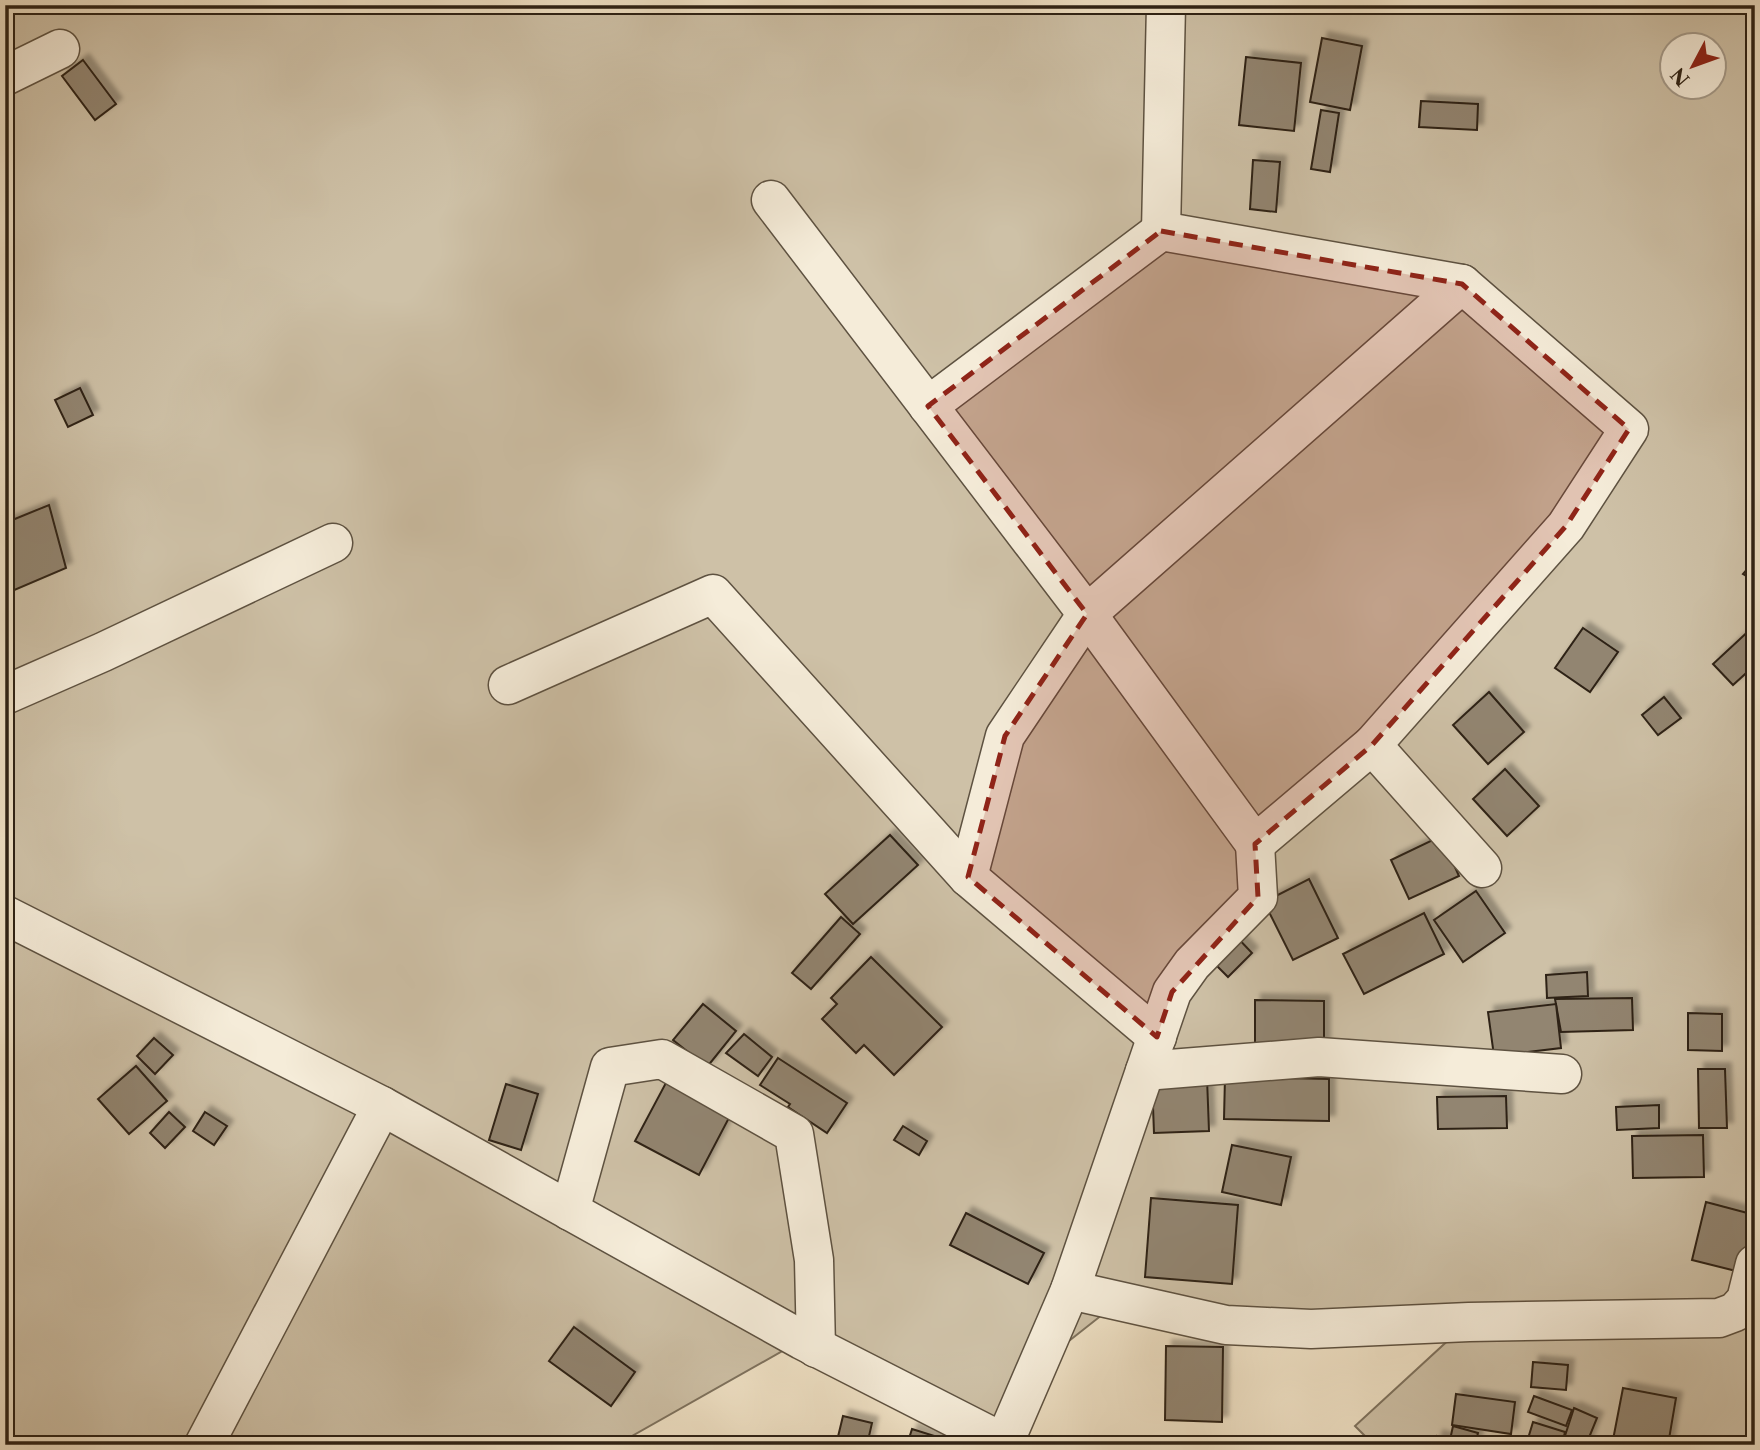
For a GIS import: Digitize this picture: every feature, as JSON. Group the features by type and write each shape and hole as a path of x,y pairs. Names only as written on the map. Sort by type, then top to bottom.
{"street":[{"path":"1161,231 1166,5"},
{"path":"5,76 60,49"},
{"path":"5,915 382,1106 816,1348 1004,1444 1070,1290 1172,992 1192,964 1258,897 1255,844 1087,614 771,200"},
{"path":"928,406 1161,231 1462,284 1629,429 1566,526 1372,745 1255,844"},
{"path":"968,877 1005,736 1087,614 1462,284"},
{"path":"5,695 103,652 332,543"},
{"path":"508,685 713,594 968,877 1151,1054 1319,1057 1562,1074"},
{"path":"1372,745 1482,869"},
{"path":"570,1210 610,1067 662,1059 794,1134 814,1260 816,1348"},
{"path":"204,1445 382,1106"},
{"path":"1070,1290 1226,1325 1311,1329 1469,1322 1737,1320 1735,1312 1746,1300 1755,1264"}],"highlighted area":[{"path":"1161,231 1462,284 1629,429 1566,526 1372,745 1255,844 1258,897 1172,992 1157,1037 968,877 1005,736 1087,614 928,406"}],"shaded area":[{"path":"5,5 1755,5 1755,1445 1374,1445 1355,1426 1467,1323 1311,1329 1131,1292 1022,1378 1004,1443 802,1340 616,1445 5,1445"}],"building":[{"path":"1322,38 1362,46 1350,110 1310,102"},
{"path":"1246,57 1301,63 1294,131 1239,125"},
{"path":"83,60 116,104 95,120 62,76"},
{"path":"1421,101 1478,104 1477,130 1419,127"},
{"path":"1321,110 1339,113 1330,172 1311,169"},
{"path":"1253,160 1280,162 1276,212 1250,209"},
{"path":"80,388 93,415 68,427 55,400"},
{"path":"49,505 66,568 5,594 5,523"},
{"path":"1755,560 1755,581 1743,574"},
{"path":"1754,626 1755,665 1733,685 1713,664"},
{"path":"1583,628 1618,652 1590,692 1555,668"},
{"path":"1489,692 1524,732 1488,764 1453,725"},
{"path":"1664,697 1681,718 1658,735 1642,715"},
{"path":"1505,769 1539,806 1507,836 1473,799"},
{"path":"890,835 918,865 853,924 825,894"},
{"path":"1441,836 1459,876 1409,899 1391,860"},
{"path":"1309,879 1338,938 1293,960 1264,902"},
{"path":"1476,891 1505,933 1463,962 1434,920"},
{"path":"1424,913 1444,954 1364,994 1343,954"},
{"path":"841,917 860,934 811,989 792,973"},
{"path":"1234,934 1252,953 1228,977 1209,958"},
{"path":"871,957 942,1027 894,1075 864,1045 856,1053 822,1019 837,1004 831,998"},
{"path":"1587,972 1588,996 1547,998 1546,975"},
{"path":"1632,998 1633,1030 1561,1032 1555,999"},
{"path":"1255,1000 1324,1001 1324,1048 1255,1048"},
{"path":"703,1004 736,1031 707,1067 673,1040"},
{"path":"1556,1004 1561,1048 1494,1056 1488,1012"},
{"path":"1688,1013 1722,1014 1722,1051 1688,1050"},
{"path":"744,1034 772,1057 758,1076 726,1053"},
{"path":"154,1038 173,1055 155,1074 137,1056"},
{"path":"778,1058 847,1103 827,1133 760,1085"},
{"path":"136,1066 167,1101 129,1134 98,1099"},
{"path":"1698,1069 1725,1069 1727,1128 1699,1128"},
{"path":"1225,1077 1329,1079 1329,1121 1224,1119"},
{"path":"1207,1078 1209,1131 1154,1133 1152,1080"},
{"path":"668,1079 731,1114 699,1175 635,1141"},
{"path":"506,1084 538,1094 521,1150 489,1140"},
{"path":"1506,1096 1507,1128 1438,1129 1437,1097"},
{"path":"1659,1105 1659,1128 1617,1130 1616,1107"},
{"path":"169,1112 185,1127 165,1148 150,1133"},
{"path":"205,1112 227,1126 214,1145 193,1131"},
{"path":"903,1126 927,1141 919,1155 894,1140"},
{"path":"1703,1135 1704,1177 1633,1178 1632,1136"},
{"path":"1232,1145 1291,1157 1281,1205 1222,1192"},
{"path":"1151,1198 1238,1205 1232,1284 1145,1277"},
{"path":"1706,1202 1755,1215 1740,1272 1692,1260"},
{"path":"966,1213 1044,1253 1028,1284 950,1245"},
{"path":"574,1327 635,1372 611,1406 549,1361"},
{"path":"1166,1346 1223,1347 1222,1422 1165,1420"},
{"path":"1533,1362 1568,1365 1566,1390 1531,1387"},
{"path":"1623,1388 1676,1398 1668,1445 1612,1445"},
{"path":"1456,1394 1515,1402 1511,1434 1452,1425"},
{"path":"1534,1396 1572,1410 1566,1426 1528,1412"},
{"path":"1574,1408 1597,1418 1586,1445 1562,1445"},
{"path":"843,1416 872,1423 867,1445 836,1445"},
{"path":"1533,1422 1565,1432 1562,1445 1535,1445 1527,1442"},
{"path":"1453,1426 1478,1433 1475,1445 1435,1445 1437,1436 1450,1440"},
{"path":"912,1429 957,1443 907,1445"}]}
